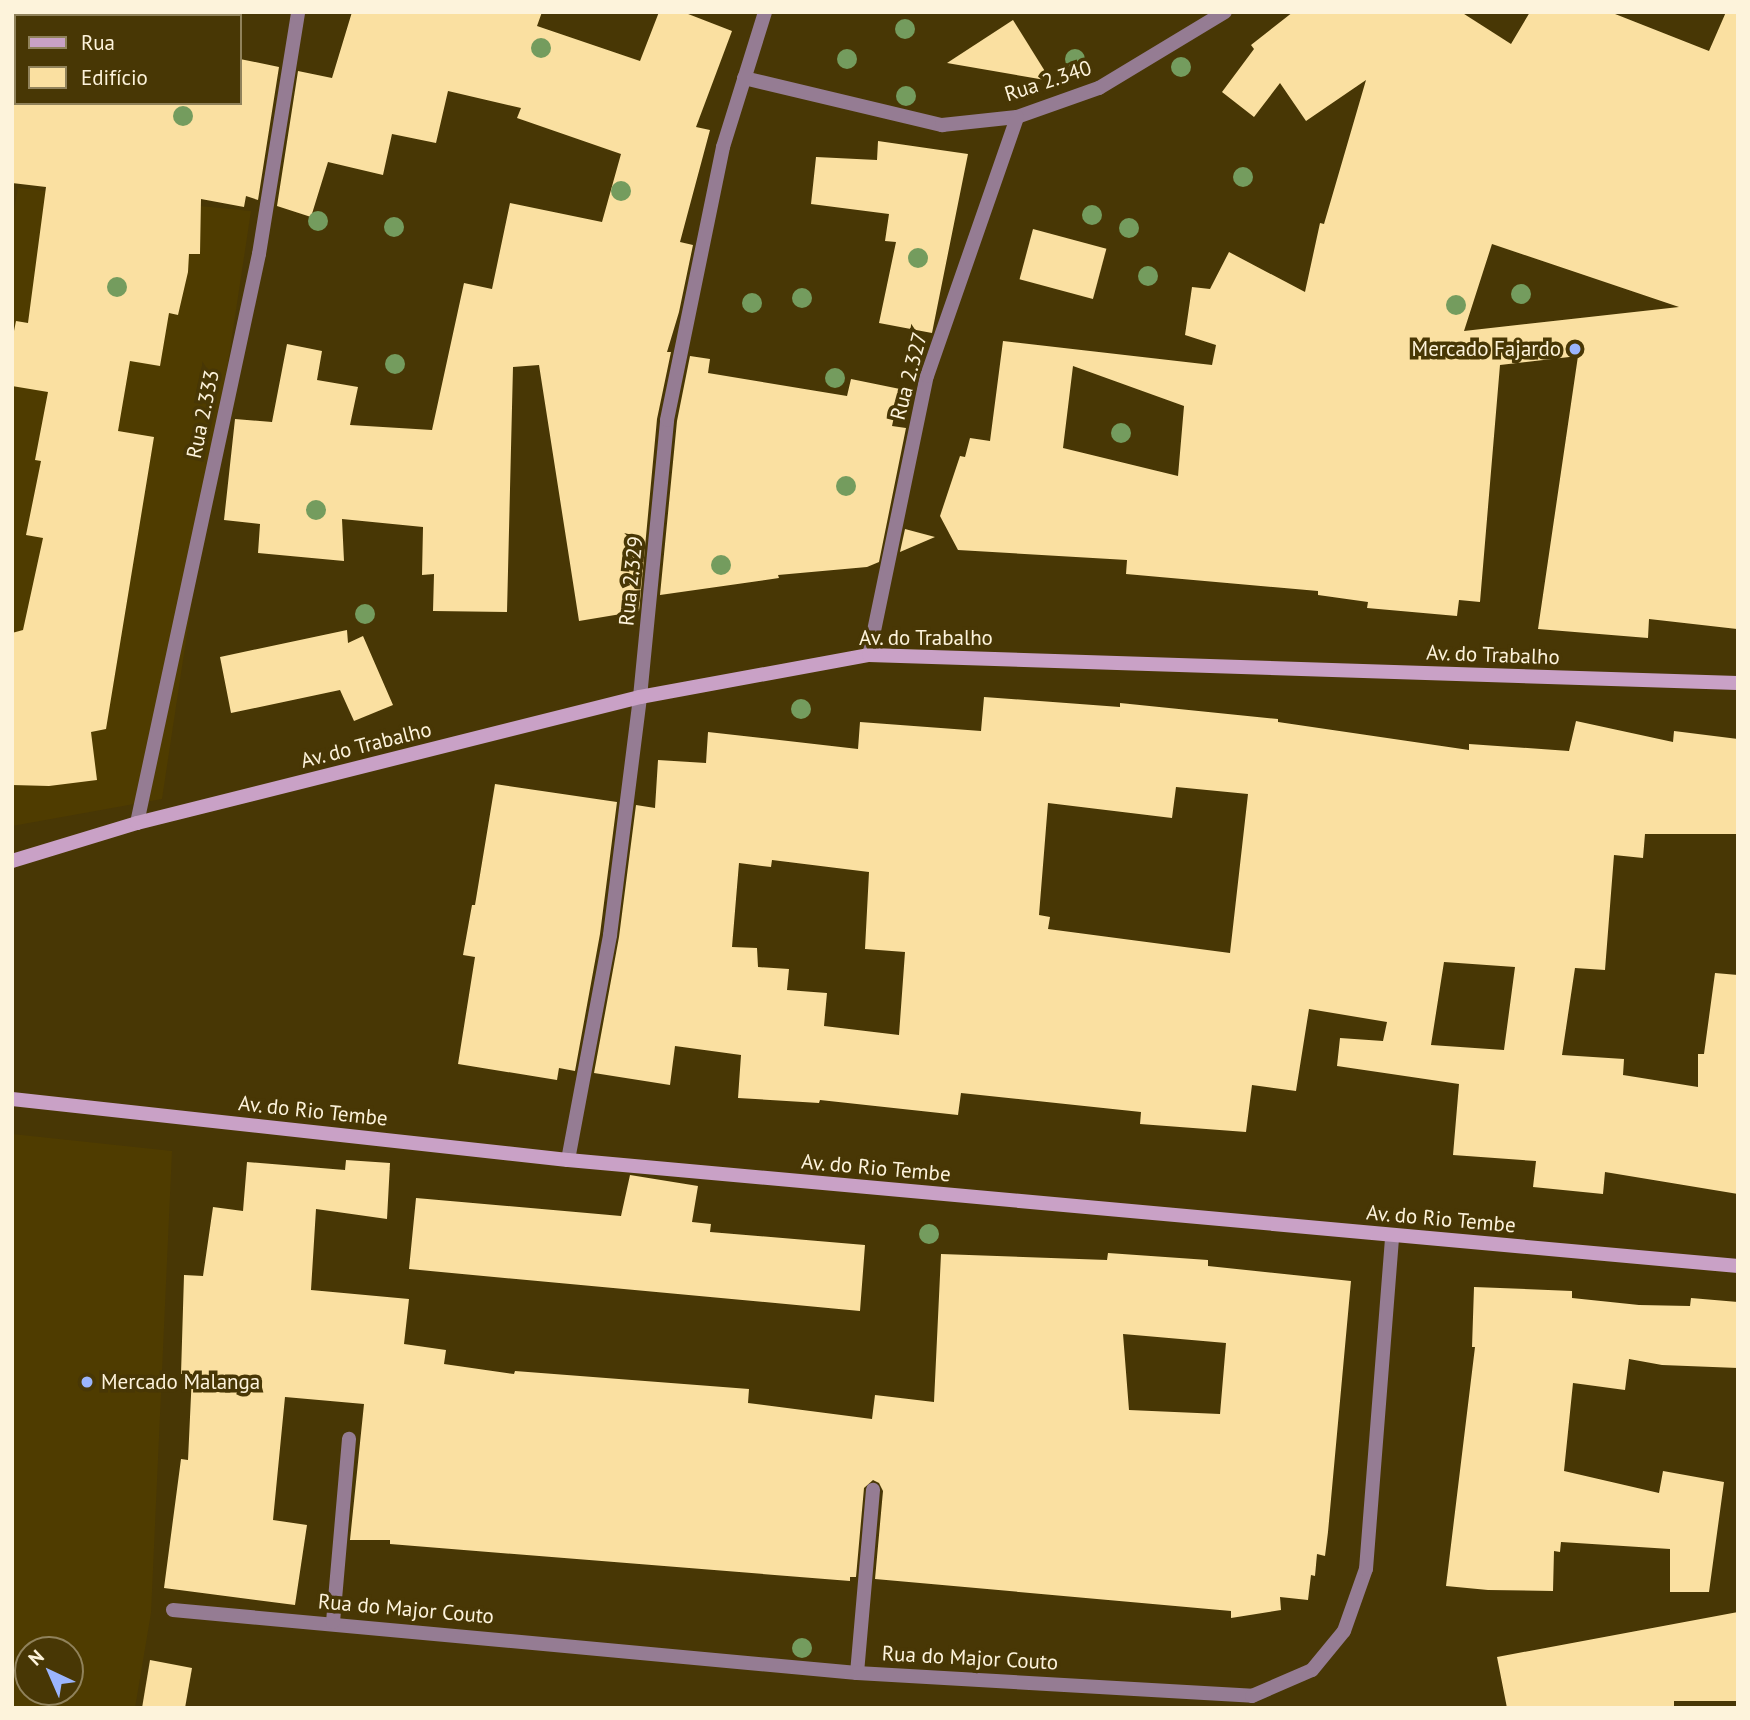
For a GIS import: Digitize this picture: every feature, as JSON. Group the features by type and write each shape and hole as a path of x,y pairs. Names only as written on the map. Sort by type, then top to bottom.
{"main road":[{"name":"Av. do Trabalho","path":"12,861 137,823 640,697 870,655 1738,683"},
{"name":"Av. do Rio Tembe","path":"12,1099 568,1160 1392,1237 1738,1266"}],"street":[{"name":"Rua 2.333","path":"137,823 258,254 298,12"},
{"name":"Rua 2.329","path":"568,1160 610,935 640,697 667,419 723,147 765,12"},
{"name":"Rua 2.340","path":"744,78 942,125 1017,117 1099,88 1225,12"},
{"name":"Rua 2.327","path":"870,655 927,376 1017,117"},
{"name":"Rua do Major Couto","path":"173,1610 333,1622 857,1673 1252,1696 1312,1670 1344,1631 1366,1569 1392,1237"},
{"path":"333,1622 349,1439"},
{"path":"857,1673 873,1490"}],"shaded area":[{"path":"18,188 251,211 162,799 12,826 12,220"},
{"name":"Mercado Malanga","path":"12,1134 172,1151 151,1613 135,1708 12,1708"}],"building":[{"path":"352,12 542,12 537,26 640,61 659,12 683,12 732,31 696,127 710,130 680,242 693,245 679,312 667,352 671,352 657,419 639,611 579,621 539,365 513,367 507,612 433,611 434,574 422,575 423,527 342,519 344,561 258,553 260,524 224,520 235,419 272,422 287,344 322,351 317,380 358,387 350,425 432,430 464,283 492,289 510,203 602,222 621,154 517,118 521,108 448,91 436,143 392,134 383,175 328,162 311,217 277,206 298,71 332,78"},
{"path":"1293,12 1461,12 1511,44 1530,12 1610,12 1709,51 1726,12 1738,12 1737,629 1649,619 1648,638 1538,629 1578,356 1500,365 1480,602 1459,600 1457,616 1367,608 1368,602 1318,595 1318,591 1126,574 1127,560 958,550 940,516 960,456 965,457 970,438 990,441 1003,341 1212,365 1216,345 1185,335 1192,287 1210,289 1229,252 1305,292 1320,223 1324,224 1366,80 1306,121 1280,83 1254,117 1222,92 1254,49 1251,45","holes":["1492,244 1679,307 1464,331","1073,366 1184,406 1178,476 1063,448"]},
{"path":"1013,20 1051,81 947,63"},
{"path":"242,59 279,67 258,200 246,196 244,207 201,199 200,254 189,254 188,272 178,315 169,313 160,366 130,361 118,431 154,437 106,729 91,732 97,780 49,786 12,785 12,633 23,630 43,538 26,535 41,461 35,460 48,392 12,386 12,341 16,321 28,323 46,187 12,183 12,103 242,105"},
{"path":"878,141 968,154 932,333 879,323 896,242 885,241 889,214 811,204 816,157 877,160"},
{"path":"1033,229 1106,249 1093,299 1020,279"},
{"path":"690,356 710,359 708,373 847,396 851,379 900,389 892,426 906,428 879,562 867,567 778,575 779,578 660,595 677,421"},
{"path":"905,529 935,537 900,552"},
{"path":"347,630 348,643 363,636 393,705 354,721 340,690 231,713 220,657"},
{"path":"984,697 1120,707 1120,703 1278,719 1278,722 1469,750 1469,744 1569,751 1576,721 1673,742 1674,731 1738,739 1738,834 1645,834 1643,858 1614,855 1605,970 1575,968 1562,1055 1624,1059 1623,1075 1698,1087 1698,1054 1704,1054 1715,973 1738,975 1738,1194 1605,1172 1603,1194 1533,1187 1536,1161 1453,1155 1459,1084 1337,1066 1340,1038 1383,1041 1387,1022 1309,1009 1296,1091 1252,1085 1246,1132 1140,1124 1141,1112 961,1093 958,1115 820,1100 819,1103 738,1098 741,1055 675,1046 670,1085 594,1073 619,937 636,805 655,808 658,760 706,763 708,732 858,749 860,722 981,731","holes":["1176,787 1248,794 1230,953 1048,929 1050,917 1039,915 1048,803 1172,818","772,860 869,872 865,949 905,952 899,1035 824,1026 827,993 787,990 789,969 758,967 757,948 732,947 739,863 771,867","1444,962 1515,967 1504,1050 1431,1045"]},
{"path":"495,784 617,802 600,934 575,1071 559,1068 557,1080 458,1064 475,957 463,955 472,905 475,905"},
{"path":"346,1160 390,1163 387,1219 316,1209 311,1290 409,1299 404,1344 446,1350 444,1364 514,1374 515,1371 749,1389 748,1403 872,1419 875,1395 934,1402 941,1254 1107,1260 1108,1253 1208,1260 1208,1266 1351,1281 1325,1556 1317,1554 1315,1576 1311,1575 1308,1600 1280,1597 1281,1610 1231,1618 1231,1611 875,1579 883,1491 879,1483 873,1480 864,1488 856,1577 850,1577 850,1581 390,1544 390,1540 350,1540 364,1404 285,1397 273,1520 307,1525 295,1605 164,1588 181,1459 188,1460 192,1374 181,1374 184,1275 203,1276 213,1207 243,1211 247,1162 345,1170","holes":["1123,1334 1226,1343 1220,1414 1129,1410"]},
{"path":"630,1175 698,1186 692,1222 711,1224 710,1232 865,1245 860,1311 409,1269 416,1198 621,1216"},
{"path":"1474,1287 1572,1291 1572,1298 1639,1305 1690,1306 1691,1298 1738,1302 1738,1368 1662,1365 1629,1359 1625,1390 1573,1383 1564,1471 1659,1493 1663,1471 1724,1482 1709,1592 1670,1592 1670,1549 1561,1542 1560,1552 1554,1551 1553,1591 1446,1586 1475,1347 1472,1347"},
{"path":"1738,1612 1738,1701 1674,1701 1674,1708 1507,1708 1497,1657"},
{"path":"150,1660 192,1668 185,1708 142,1708"}],"place":[{"name":"Mercado Fajardo","path":"1575,349"},
{"name":"Mercado Malanga","path":"87,1382"}]}
